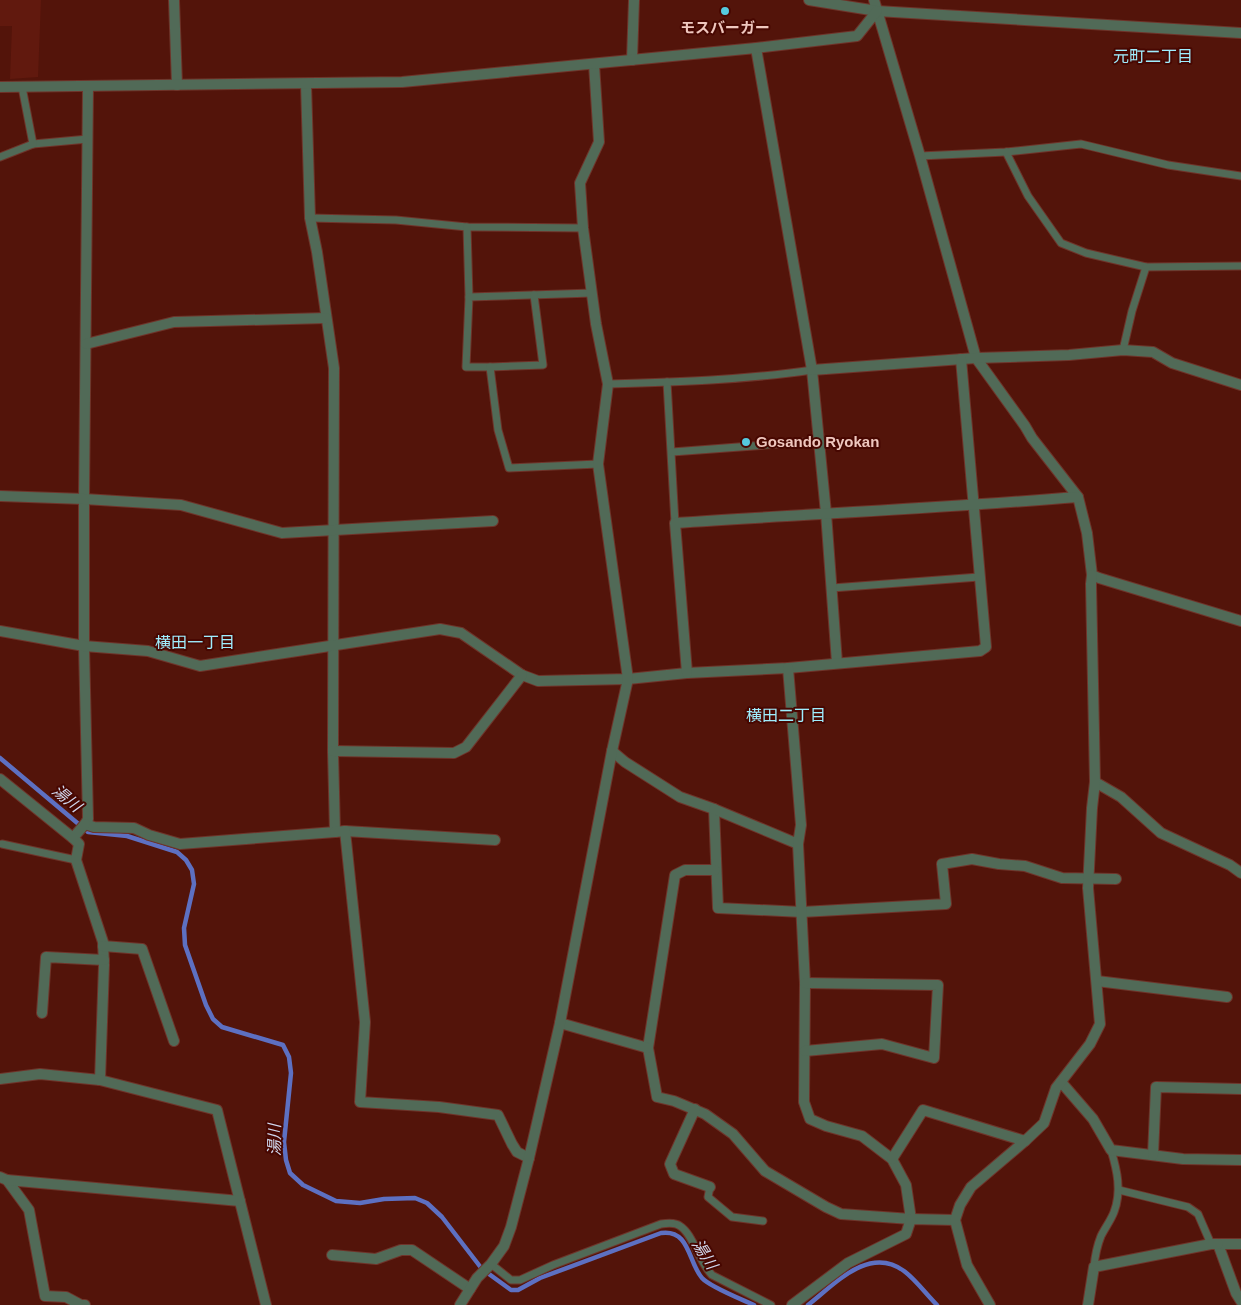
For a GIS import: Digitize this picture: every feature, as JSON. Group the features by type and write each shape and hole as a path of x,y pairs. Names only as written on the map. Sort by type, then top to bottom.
{"street":[{"path":"174,0 177,85"},
{"path":"632,60 634,0"},
{"path":"809,0 877,11 1241,33"},
{"path":"874,0 976,358 1032,438 1078,497 1087,533 1092,575 1095,782 1088,879 1100,1024 1090,1044 1056,1088 1044,1123 971,1187 960,1205 955,1220 967,1265 990,1305"},
{"path":"0,87 402,82 756,48 857,36 877,11"},
{"path":"756,48 812,370 826,513 837,663"},
{"path":"460,1305 478,1278 504,1246 511,1227 560,1022 612,751 628,680 598,464 608,384 596,324 583,228 580,183 599,142 594,64"},
{"path":"306,84 310,218 317,252 334,368 333,751 340,831 365,1022 360,1102 439,1107 498,1115 512,1144 518,1152 529,1158"},
{"path":"88,86 84,499 84,646 88,818 80,829 80,844 76,860 103,946 100,1080"},
{"path":"86,344 174,322 326,318"},
{"path":"812,370 976,358 1069,355 1123,350 1153,352 1172,363 1241,385"},
{"path":"0,631 84,646 148,651 200,666 440,629 461,633 522,675 538,681 628,680 687,673 788,668 980,651 986,647 961,359"},
{"path":"0,496 180,505 282,533 493,521"},
{"path":"687,673 675,523 1078,497"},
{"path":"1092,575 1241,621"},
{"path":"788,668 801,825 798,844 805,983 806,1051 804,1102 810,1119 826,1126 862,1136 892,1159 906,1185 911,1220 906,1234 848,1263 792,1305"},
{"path":"333,751 454,753 466,748 522,675"},
{"path":"612,751 625,762 680,797 798,844"},
{"path":"0,780 80,829 94,827 134,828 149,835 180,844 340,831 495,840"},
{"path":"1095,782 1121,797 1161,833 1230,865 1241,873"},
{"path":"714,809 718,908 802,912 946,904 942,864 972,859 1025,866 1062,878 1116,879"},
{"path":"716,870 684,870 675,875 648,1048 657,1097 674,1101 705,1114 732,1134 765,1171 841,1214 911,1220 955,1220"},
{"path":"103,946 142,949 174,1041"},
{"path":"42,1013 46,957 104,960"},
{"path":"1097,981 1227,997"},
{"path":"805,983 938,985 934,1058 882,1044 806,1051"},
{"path":"560,1022 648,1048"},
{"path":"0,1079 40,1074 100,1080 217,1110 266,1305"},
{"path":"1061,1082 1094,1119 1112,1150 1183,1159 1241,1160"},
{"path":"1153,1155 1156,1087 1241,1089"},
{"path":"695,1110 670,1164 674,1174 710,1187"},
{"path":"892,1159 923,1110 1025,1141"},
{"path":"3,1179 240,1201"},
{"path":"3,1179 29,1210 45,1296 66,1297 81,1305 85,1305"},
{"path":"1088,1305 1094,1267 1215,1244 1241,1244"},
{"path":"1215,1244 1236,1294 1241,1301"},
{"path":"332,1255 376,1258 401,1250 412,1250 470,1289"}],"lane":[{"path":"22,87 33,144"},
{"path":"0,157 33,144 88,139"},
{"path":"920,156 1006,152 1081,144 1168,165 1241,176"},
{"path":"1006,152 1028,196 1061,243 1086,253 1146,267 1241,266"},
{"path":"310,218 396,220 466,227 583,228"},
{"path":"466,227 469,297 466,367 543,364 534,295"},
{"path":"1123,350 1132,311 1146,267"},
{"path":"469,297 592,293"},
{"path":"490,366 498,430 509,468 598,464"},
{"path":"608,384 788,374 812,370"},
{"path":"667,382 675,523"},
{"path":"672,452 819,441"},
{"path":"832,588 979,577"},
{"path":"2,844 76,860"},
{"path":"1094,1267 1096,1253 1114,1212 1119,1190 1118,1174 1112,1150"},
{"path":"710,1187 708,1197 732,1217 762,1221"},
{"path":"1119,1190 1188,1207 1198,1214 1215,1244"},
{"path":"491,1264 511,1280 520,1280 553,1265 661,1224 670,1223 679,1225 686,1232 706,1269 712,1275 771,1305"}],"shaded area":[{"path":"0,0 41,0 38,77 10,79 12,26 0,26"}],"waterway":[{"name":"湯川","path":"0,758 88,832 127,836 177,852 186,860 192,870 194,884 184,928 185,945 206,1005 213,1019 222,1027 283,1045 289,1057 291,1073 284,1142 286,1160 290,1173 303,1185 336,1201 360,1203 384,1199 415,1198 427,1203 442,1217 482,1269 511,1290 518,1290 540,1278 661,1233 671,1233 683,1241 702,1278 719,1289 754,1305"},
{"name":"湯川","path":"808,1305 853,1270 878,1262 891,1264 904,1271 937,1305"}],"place":[{"name":"モスバーガー","path":"725,11"},
{"name":"Gosando Ryokan","path":"746,442"}],"district":[{"name":"元町二丁目","path":"1153,56"},
{"name":"横田一丁目","path":"195,642"},
{"name":"横田二丁目","path":"786,715"}]}
